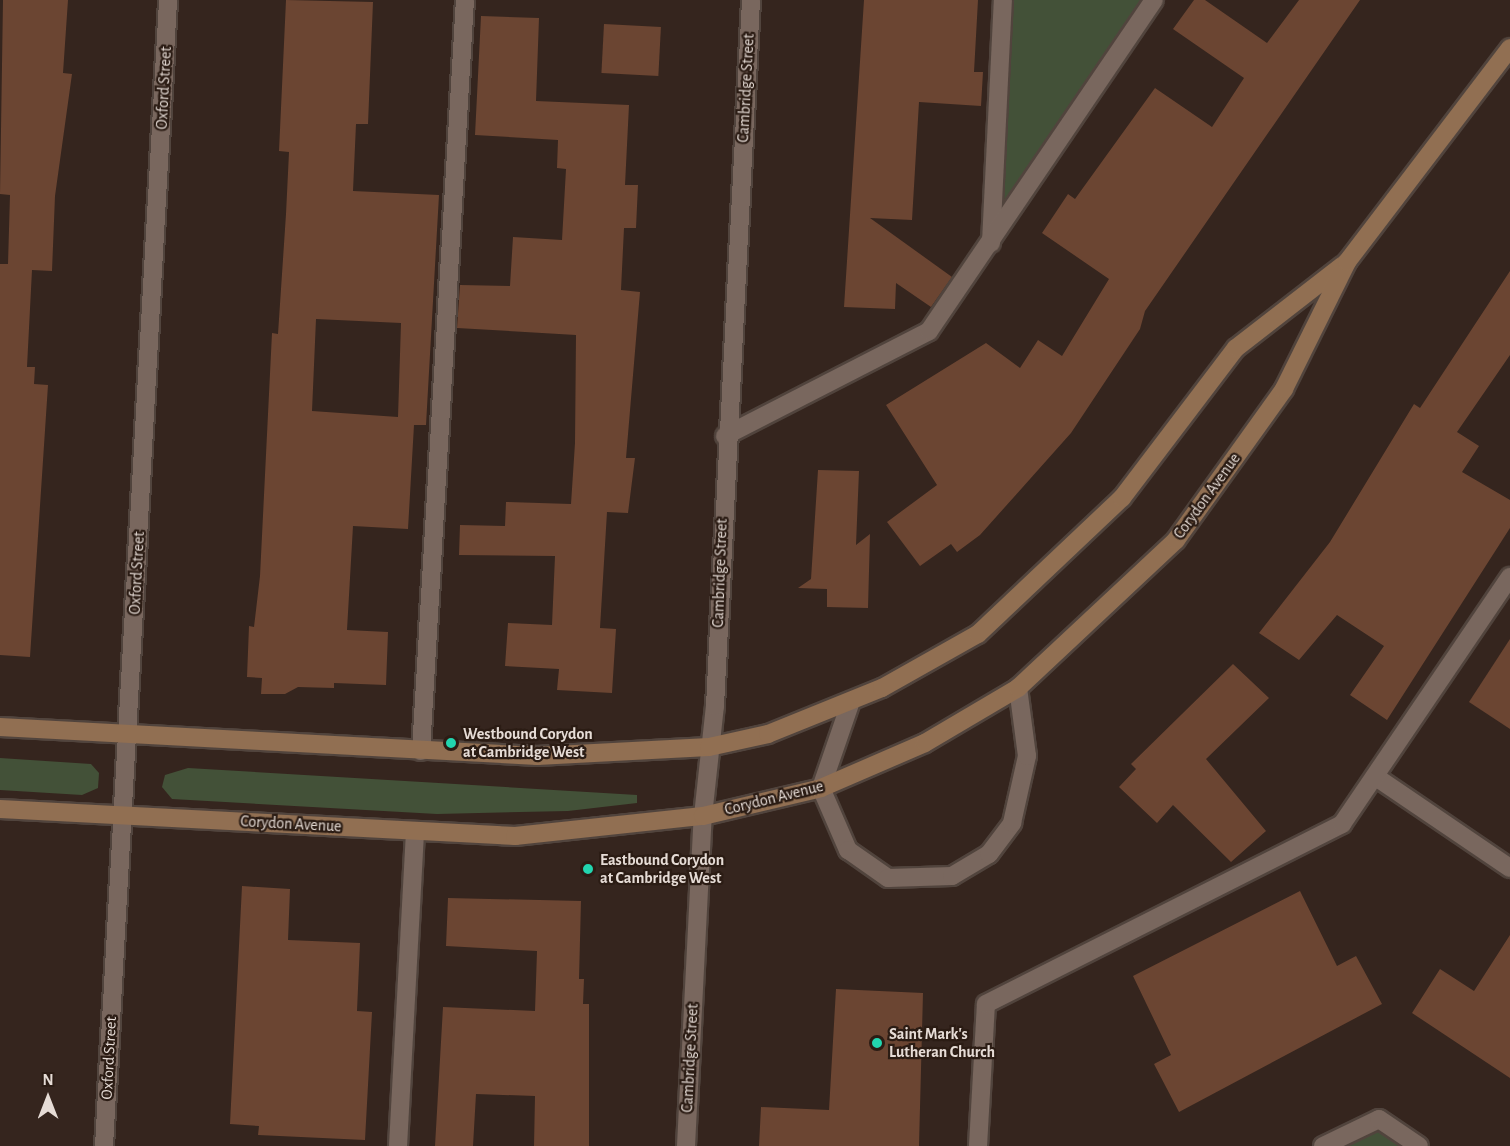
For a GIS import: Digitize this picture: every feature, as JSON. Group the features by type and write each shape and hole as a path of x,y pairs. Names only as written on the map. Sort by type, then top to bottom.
{"main road":[{"name":"Corydon Avenue","path":"0,809 515,836 703,816 821,788 925,743 1018,688 1176,540 1284,389 1347,262 1510,48"},
{"name":"Corydon Avenue","path":"0,728 422,751 604,756 709,747 768,734 851,701 978,634 1122,498 1236,348 1347,262"}],"street":[{"name":"Oxford Street","path":"104,1146 168,0"},
{"path":"422,751 465,0"},
{"name":"Cambridge Street","path":"686,1146 751,0"},
{"path":"991,243 1003,0"},
{"path":"725,436 928,331 991,243 1154,0"},
{"path":"978,1146 986,1004 1342,824 1510,577"},
{"path":"851,701 821,788 848,850 888,878 952,876 989,854 1012,823 1027,756 1018,688"},
{"path":"1376,777 1510,868"},
{"path":"398,1146 415,831"},
{"path":"1323,1146 1380,1119 1419,1146"}],"green space":[{"path":"1003,0 1154,0 991,243"},
{"path":"0,758 91,764 99,773 98,788 82,795 0,790"},
{"path":"188,768 637,795 637,803 568,811 437,814 172,799 162,787 165,775"},
{"path":"1379,1119 1419,1146 1323,1146"}],"building":[{"path":"3,0 68,0 63,73 72,74 55,196 52,271 32,270 27,367 35,367 34,384 48,385 30,657 0,655 0,264 8,264 10,195 0,194"},
{"path":"286,0 373,2 368,124 356,124 353,191 439,195 426,425 414,425 408,529 353,526 347,630 388,632 386,685 334,683 334,688 298,687 285,694 261,694 262,678 247,677 249,626 254,627 260,576 272,333 278,334 286,214 289,152 279,151","holes":["316,319 401,323 398,417 312,411"]},
{"path":"864,0 978,0 974,72 983,72 981,106 919,102 912,220 870,218 952,277 931,307 896,283 895,309 844,307"},
{"path":"1194,0 1205,0 1267,43 1299,0 1360,0 1145,311 1140,329 1071,433 980,535 957,552 951,544 920,566 887,522 937,485 886,405 986,343 1020,368 1038,340 1062,356 1109,279 1042,233 1068,194 1075,199 1155,88 1212,127 1244,78 1173,29"},
{"path":"481,16 539,18 536,101 629,105 625,185 638,185 636,228 624,228 621,290 640,292 626,458 635,458 628,513 607,512 600,628 616,629 612,693 557,690 559,669 505,666 508,623 552,625 555,556 459,555 460,525 505,526 506,502 571,504 575,443 576,335 457,328 460,285 510,286 513,237 562,240 566,169 557,168 558,140 475,135"},
{"path":"604,24 661,27 658,76 601,73"},
{"path":"1510,271 1510,355 1457,432 1479,446 1462,472 1510,500 1510,528 1387,720 1350,695 1384,646 1337,615 1299,660 1259,633 1330,542 1414,404 1420,408"},
{"path":"818,470 859,471 856,545 870,534 868,608 827,607 827,589 798,588 811,579"},
{"path":"1510,639 1510,729 1469,702"},
{"path":"1233,664 1269,698 1206,759 1266,831 1231,862 1173,805 1157,823 1119,787 1136,769 1131,764"},
{"path":"242,886 290,889 288,940 360,943 357,1011 372,1012 365,1140 258,1135 259,1126 230,1124"},
{"path":"1300,891 1337,966 1356,956 1382,1004 1179,1112 1154,1064 1171,1055 1133,976"},
{"path":"448,898 581,901 579,979 584,979 583,1004 589,1004 589,1146 534,1146 535,1096 476,1094 473,1146 435,1146 443,1007 535,1011 537,951 446,946"},
{"path":"1510,935 1510,1078 1412,1013 1440,969 1474,991"},
{"name":"Saint Mark's Lutheran Church","path":"836,989 923,993 919,1146 759,1146 761,1107 829,1110"}],"place":[{"name":"Westbound Corydon at Cambridge West","path":"451,743"},
{"name":"Eastbound Corydon at Cambridge West","path":"588,869"},
{"name":"Saint Mark's Lutheran Church","path":"877,1043"}]}
